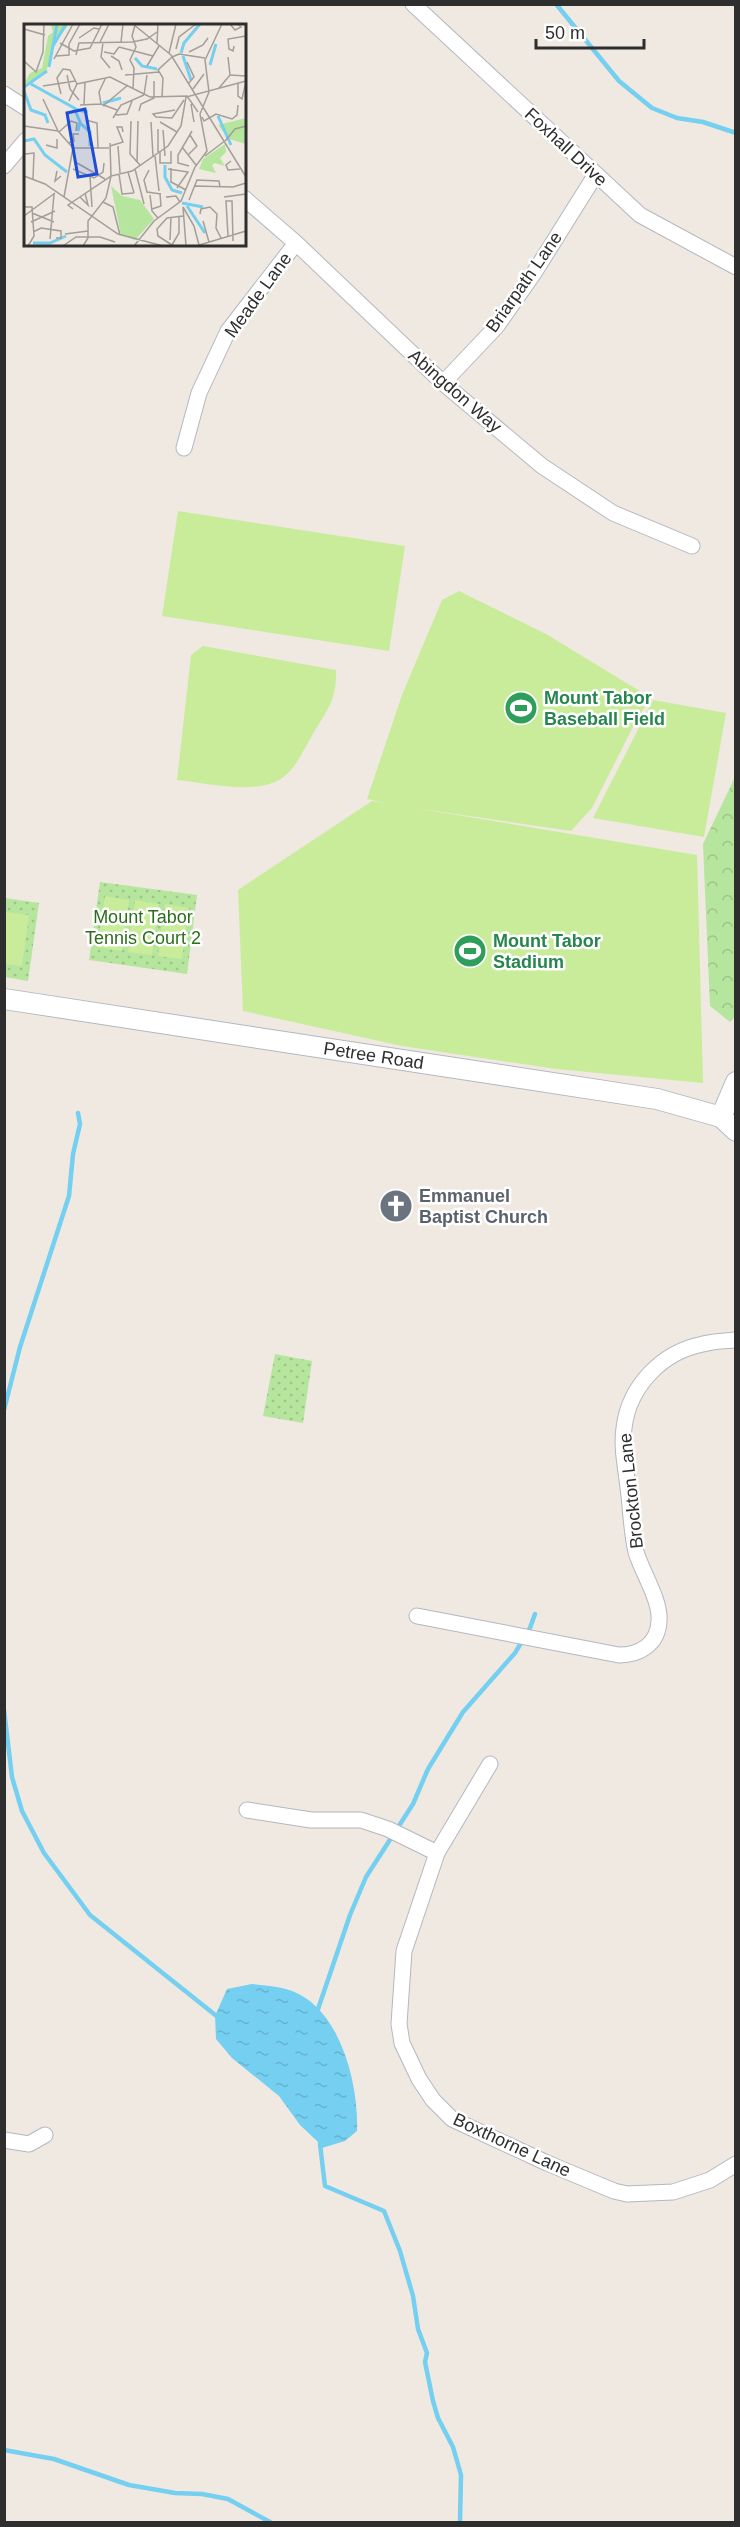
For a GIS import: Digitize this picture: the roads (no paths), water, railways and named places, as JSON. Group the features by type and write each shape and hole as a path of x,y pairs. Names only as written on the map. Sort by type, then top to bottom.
{"street":[{"name":"Foxhall Drive","path":"413,4 640,215 735,267"},
{"path":"4,94 24,107"},
{"path":"4,166 24,142"},
{"name":"Briarpath Lane","path":"443,383 496,326 534,273 596,174"},
{"name":"Abingdon Way","path":"246,200 296,243 443,383 542,466 613,513 692,546"},
{"name":"Meade Lane","path":"184,448 199,393 228,331 296,243"},
{"name":"Petree Road","path":"4,999 657,1098 721,1117 735,1131"},
{"path":"721,1117 735,1082"},
{"name":"Brockton Lane","path":"417,1616 619,1655 637,1653 646,1647 654,1639 660,1619 636,1550 624,1453 626,1418 633,1396 643,1380 670,1356 704,1343 735,1340"},
{"name":"Boxthorne Lane","path":"490,1764 437,1853 404,1951 399,2024 406,2055 419,2079 442,2110 469,2128 595,2183 627,2194 653,2194 692,2188 735,2164"},
{"path":"247,1810 311,1820 361,1821 388,1829 437,1853"},
{"path":"4,2140 29,2144 45,2135"}],"water":[{"path":"252,1984 289,1990 307,1999 321,2012 333,2029 350,2070 357,2112 357,2131 345,2141 322,2148 300,2125 279,2096 232,2058 216,2039 215,2016 227,1989"}],"waterway":[{"path":"556,4 619,81 652,108 677,118 703,122 736,133"},
{"path":"4,1410 20,1347 69,1196 73,1154 80,1124 78,1113"},
{"path":"317,2012 350,1915 366,1877 413,1804 428,1769 463,1712 515,1653 530,1628 535,1614"},
{"path":"4,1710 12,1777 22,1811 44,1853 90,1915 219,2018"},
{"path":"320,2144 325,2186 384,2211 400,2251 413,2296 418,2329 427,2353 425,2362 433,2401 438,2418 453,2447 461,2475 460,2522"},
{"path":"4,2450 54,2459 129,2485 228,2499 270,2522"}],"place":[{"name":"Mount Tabor Baseball Field","path":"521,708"},
{"name":"Mount Tabor Stadium","path":"470,951"},
{"name":"Emmanuel Baptist Church","path":"396,1206"}],"park label":[{"name":"Mount Tabor Tennis Court 2","path":"143,927"}]}
